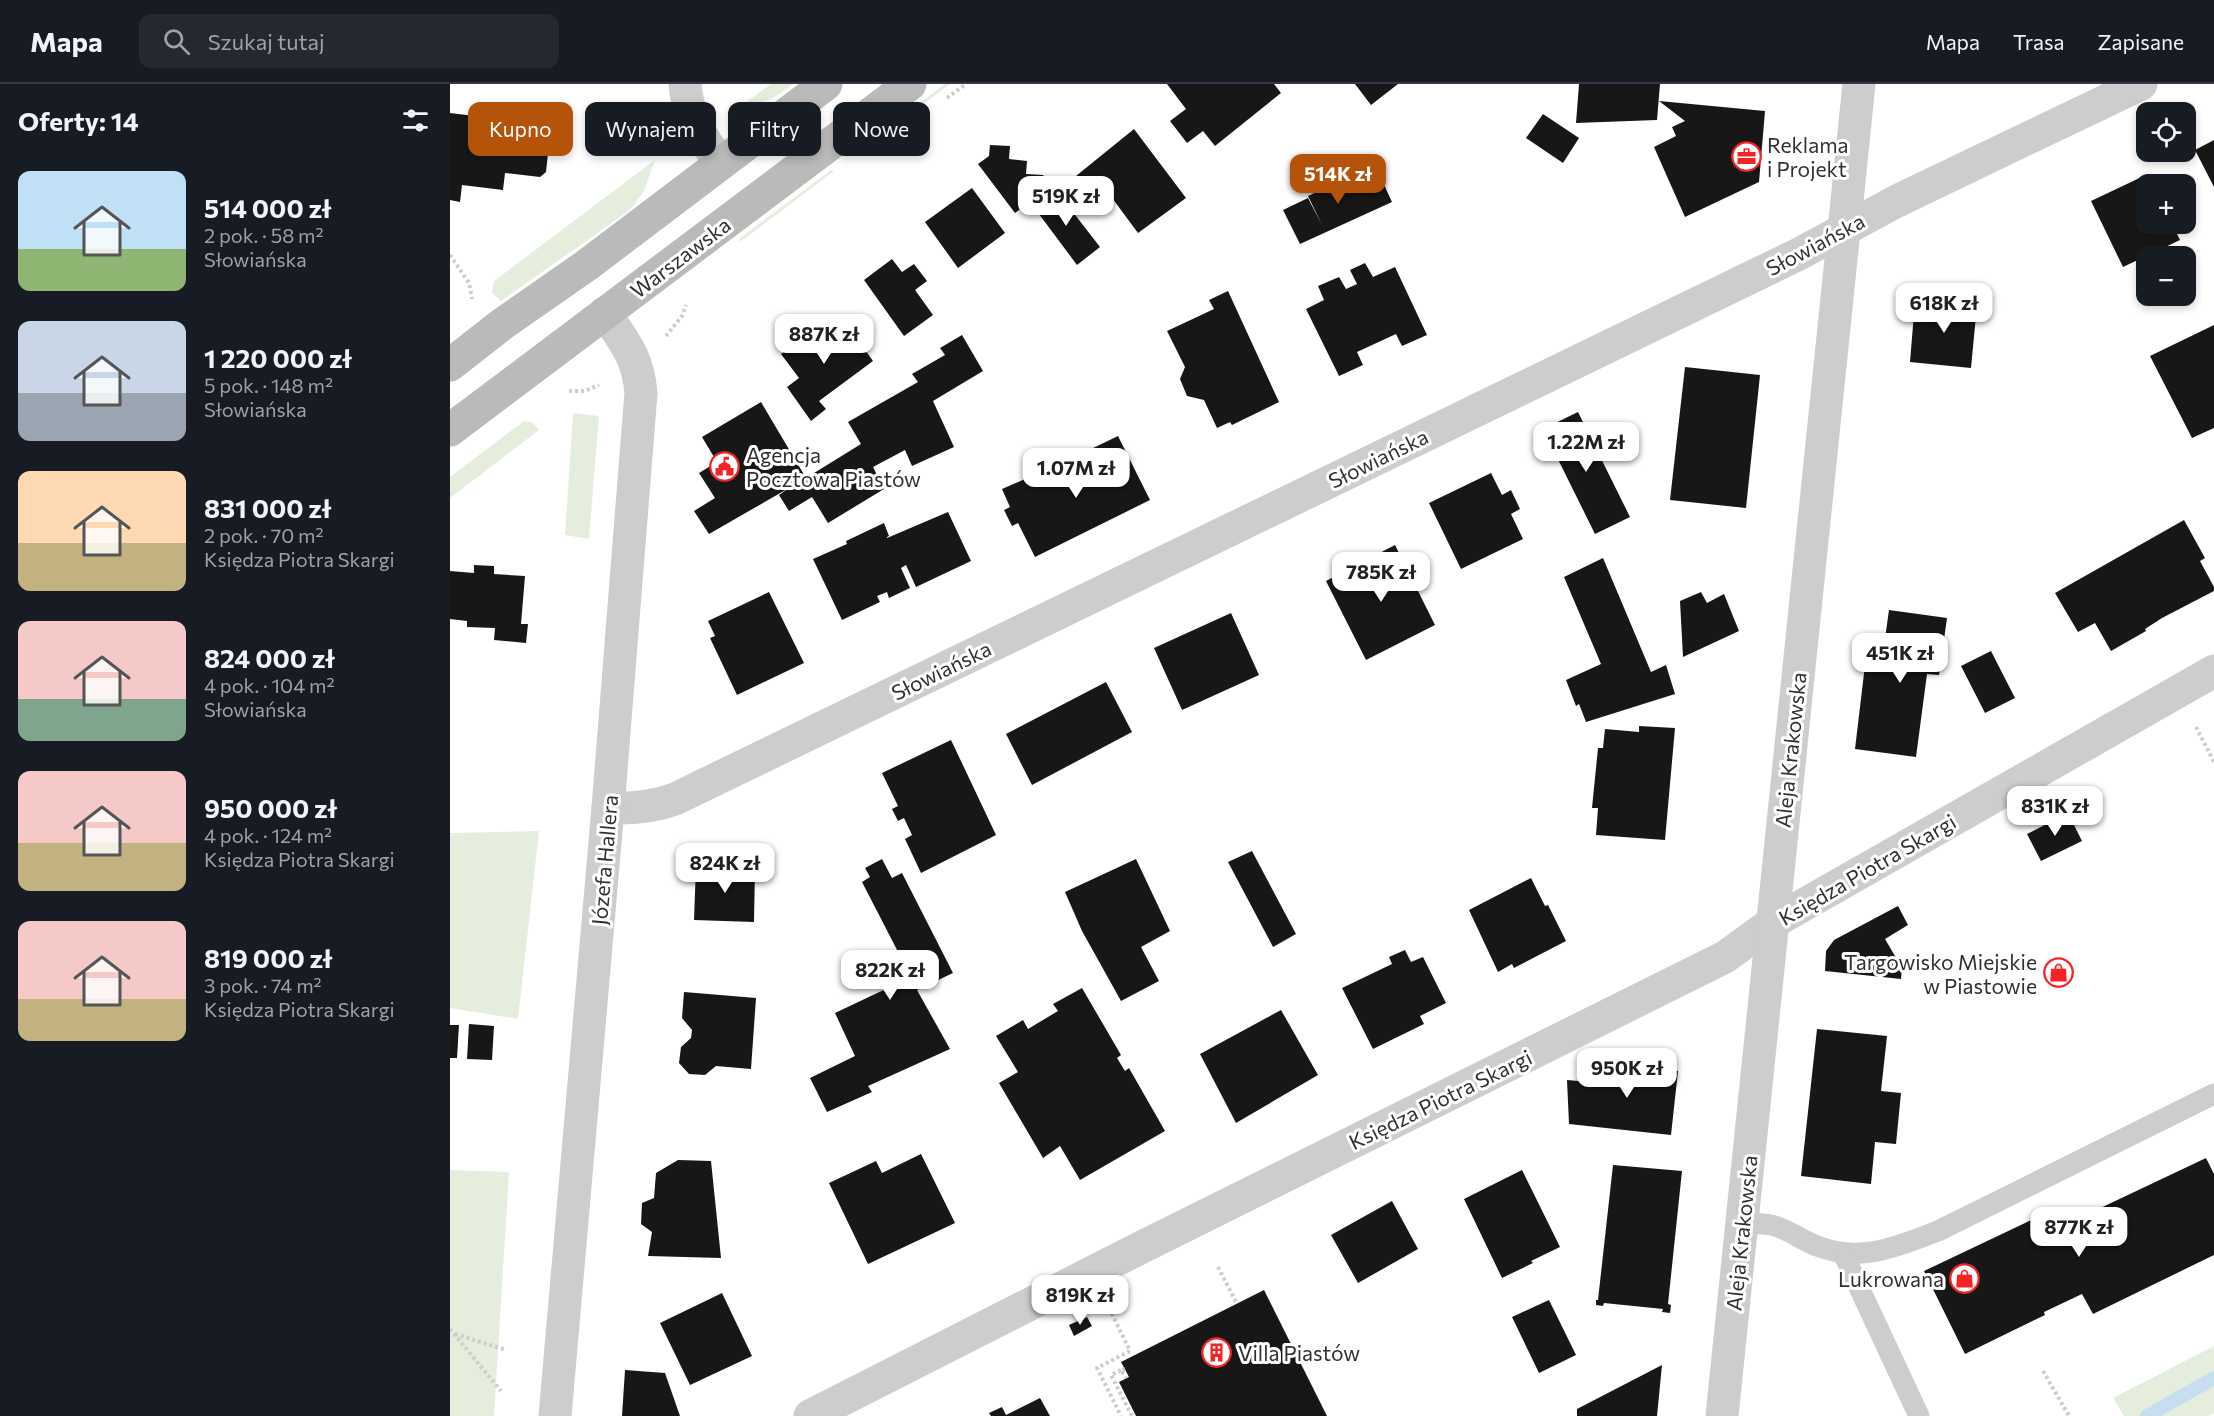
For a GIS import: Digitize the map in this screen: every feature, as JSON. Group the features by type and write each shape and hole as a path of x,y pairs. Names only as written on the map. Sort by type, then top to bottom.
{"street":[{"path":"685,84 687,99 696,125 721,162"},
{"path":"450,365 501,325 587,265 826,84"},
{"name":"Warszawska","path":"450,430 910,84"},
{"name":"Aleja Krakowska","path":"1722,1416 1859,84"},
{"name":"Słowiańska","path":"608,808 630,809 655,806 675,799 1799,254 1897,201 2141,84"},
{"name":"Józefa Hallera","path":"555,1416 608,808 641,393 639,370 635,359 605,313"},
{"name":"Księdza Piotra Skargi","path":"810,1416 1144,1246 1725,957 1772,922 2214,671"}],"lane":[{"path":"1742,1223 1775,1226 1817,1246 1843,1253 1869,1254 1938,1231 2214,1094"},
{"path":"1843,1253 1919,1416"}],"path":[{"path":"450,255 469,283 472,299"},
{"path":"1218,1267 1236,1302"},
{"path":"1108,1306 1130,1351 1096,1368 1121,1416"},
{"path":"450,1329 501,1391"},
{"path":"454,1334 506,1350"},
{"path":"1126,1378 1123,1370 1112,1375 1132,1416"},
{"path":"2043,1371 2069,1416"}],"green space":[{"path":"771,84 793,84 777,96 765,101 746,102"},
{"path":"945,84 950,84 926,102 921,102"},
{"path":"655,160 644,191 630,210 501,301 492,293 494,281"},
{"path":"831,170 834,171 740,242 740,238"},
{"path":"573,413 599,416 589,539 565,535"},
{"path":"524,421 532,422 539,430 450,498 450,477"},
{"path":"539,831 518,1019 450,1008 450,833"},
{"path":"450,1170 509,1172 494,1416 450,1416"},
{"path":"2214,1346 2214,1413 2209,1416 2124,1416 2113,1398"}],"building":[{"path":"1167,84 1274,84 1281,93 1215,146 1203,131 1187,143 1170,121 1186,109"},
{"path":"1355,84 1398,84 1371,105"},
{"path":"1579,84 1660,84 1657,120 1576,123"},
{"path":"1659,101 1765,111 1759,182 1685,217 1654,147 1676,136 1672,127 1685,121"},
{"path":"450,113 468,115 468,156 548,156 546,172 540,177 505,173 503,190 462,185 460,202 450,200"},
{"path":"1543,114 1579,138 1563,163 1526,138"},
{"path":"1134,129 1186,198 1138,233 1101,183 1088,192 1076,176"},
{"path":"2214,140 2214,187 2196,152 2196,149"},
{"path":"990,145 1010,146 1009,159 1027,161 1026,174 1043,175 1052,185 1015,213 978,164 989,156"},
{"path":"1375,165 1392,202 1300,244 1283,210 1308,198 1322,225 1308,196"},
{"path":"2136,180 2136,234 2177,234 2180,240 2167,246 2136,246 2136,261 2123,267 2091,201"},
{"path":"972,188 1005,233 958,268 925,222"},
{"path":"1055,189 1100,247 1077,265 1033,206"},
{"path":"892,259 902,272 914,264 927,281 915,290 933,315 904,336 864,280"},
{"path":"1365,263 1373,277 1395,267 1427,335 1402,346 1396,334 1357,352 1363,365 1339,376 1306,309 1324,300 1318,286 1339,277 1346,289 1357,284 1350,270"},
{"path":"1228,291 1279,402 1232,425 1230,422 1217,428 1204,400 1187,396 1180,379 1185,367 1167,331 1214,309 1209,300"},
{"path":"1915,301 1957,304 1958,301 1977,305 1971,368 1910,362"},
{"path":"827,320 837,334 848,326 873,361 819,401 826,409 811,421 787,387 799,378 781,354"},
{"path":"2214,325 2214,428 2192,438 2150,356"},
{"path":"962,335 983,371 933,401 954,447 912,466 905,450 873,467 884,489 828,523 812,497 789,511 779,495 789,488 709,534 694,511 715,498 699,473 717,462 702,437 761,402 806,478 861,444 848,422 918,382 912,374 945,355 940,348"},
{"path":"1685,367 1760,375 1746,508 1670,500"},
{"path":"1578,412 1630,517 1595,534 1543,429"},
{"path":"1118,436 1150,500 1035,557 1018,523 1012,526 1004,510 1010,507 1002,489 1034,475 1040,487 1093,461 1089,450"},
{"path":"1491,473 1502,495 1511,490 1520,509 1511,514 1523,539 1461,569 1429,503"},
{"path":"948,512 971,561 916,587 906,565 901,568 910,588 889,598 887,592 877,596 880,602 842,620 813,559 847,544 846,541 884,523 889,536 887,538"},
{"path":"2184,520 2205,558 2200,561 2214,591 2162,618 2145,629 2146,631 2111,651 2095,623 2078,632 2055,593"},
{"path":"1395,545 1435,625 1366,660 1326,581"},
{"path":"1603,558 1651,672 1666,665 1675,694 1586,722 1579,704 1576,706 1566,680 1601,664 1564,577"},
{"path":"474,565 494,566 494,574 525,576 521,624 528,624 526,643 494,640 495,628 467,627 467,621 450,619 450,571 474,573"},
{"path":"769,592 804,663 737,695 710,638 715,636 708,621"},
{"path":"1701,592 1707,603 1724,594 1739,631 1683,657 1680,601"},
{"path":"1889,610 1947,618 1939,675 1927,674 1916,757 1855,749 1865,665 1881,667"},
{"path":"1231,613 1259,675 1182,710 1154,648"},
{"path":"1991,651 2015,698 1985,713 1961,666"},
{"path":"1106,682 1132,732 1032,785 1006,734"},
{"path":"1639,726 1675,728 1665,840 1596,835 1598,808 1592,808 1598,748 1603,748 1605,729 1639,732"},
{"path":"951,740 996,835 921,873 905,839 912,835 904,818 898,821 892,809 898,806 882,773"},
{"path":"2068,813 2082,841 2041,861 2027,834"},
{"path":"1252,851 1296,934 1273,947 1228,862"},
{"path":"882,859 892,878 902,873 953,973 917,990 950,1049 868,1086 872,1092 827,1112 810,1078 855,1056 835,1013 911,977 862,882 870,877 865,868"},
{"path":"1136,859 1170,931 1141,947 1159,981 1121,1001 1082,931 1065,892"},
{"path":"696,866 755,867 754,922 694,920"},
{"path":"1531,878 1566,941 1514,968 1512,964 1498,972 1469,910"},
{"path":"1898,906 1908,925 1885,939 1902,968 1901,979 1825,971 1826,951 1834,940"},
{"path":"1405,950 1411,962 1423,957 1446,1003 1420,1016 1424,1024 1373,1049 1342,988 1392,964 1389,957"},
{"path":"1082,988 1121,1055 1117,1058 1125,1071 1129,1068 1165,1131 1080,1180 1060,1146 1043,1158 999,1083 1018,1072 996,1036 1023,1020 1028,1029 1058,1011 1053,1004"},
{"path":"684,992 756,998 751,1069 716,1066 705,1075 689,1074 679,1063 681,1047 691,1038 692,1030 682,1018"},
{"path":"1281,1010 1318,1075 1236,1123 1200,1054"},
{"path":"469,1024 494,1026 492,1060 467,1059"},
{"path":"450,1025 459,1025 457,1058 450,1058"},
{"path":"1817,1029 1887,1036 1881,1091 1901,1093 1896,1144 1875,1142 1871,1184 1801,1176"},
{"path":"1644,1057 1659,1058 1663,1069 1678,1071 1671,1135 1569,1124 1567,1080 1611,1084 1613,1064 1636,1066"},
{"path":"921,1154 955,1223 868,1264 829,1183 876,1161 882,1173"},
{"path":"2206,1158 2214,1174 2214,1255 2093,1314 2082,1294 2044,1312 2045,1315 1965,1354 1924,1271 2046,1213 2054,1230"},
{"path":"678,1160 711,1161 721,1258 648,1256 652,1232 641,1224 642,1203 654,1198 656,1173"},
{"path":"1613,1165 1682,1171 1668,1304 1671,1305 1670,1313 1662,1312 1663,1309 1604,1303 1603,1306 1596,1305"},
{"path":"1522,1170 1560,1247 1502,1278 1464,1199"},
{"path":"1392,1201 1418,1249 1358,1283 1331,1235"},
{"name":"Villa Piastów","path":"1264,1290 1327,1416 1136,1416 1119,1382 1129,1377 1121,1362"},
{"path":"722,1293 752,1356 690,1385 660,1323"},
{"path":"1549,1300 1576,1355 1539,1373 1512,1317"},
{"path":"1087,1317 1092,1326 1074,1336 1069,1325"},
{"path":"1662,1365 1657,1416 1577,1416 1577,1409"},
{"path":"625,1370 665,1373 680,1416 622,1416"},
{"path":"1040,1398 1050,1416 991,1416 989,1413 1002,1407 1006,1415"}],"waterway":[{"path":"2147,1416 2214,1378"}],"place":[{"name":"Reklama i Projekt","path":"1746,156"},
{"name":"Agencja Pocztowa Piastów","path":"725,466"},
{"name":"Targowisko Miejskie w Piastowie","path":"2058,973"},
{"name":"Lukrowana","path":"1965,1278"},
{"name":"Villa Piastów","path":"1217,1352"}]}
